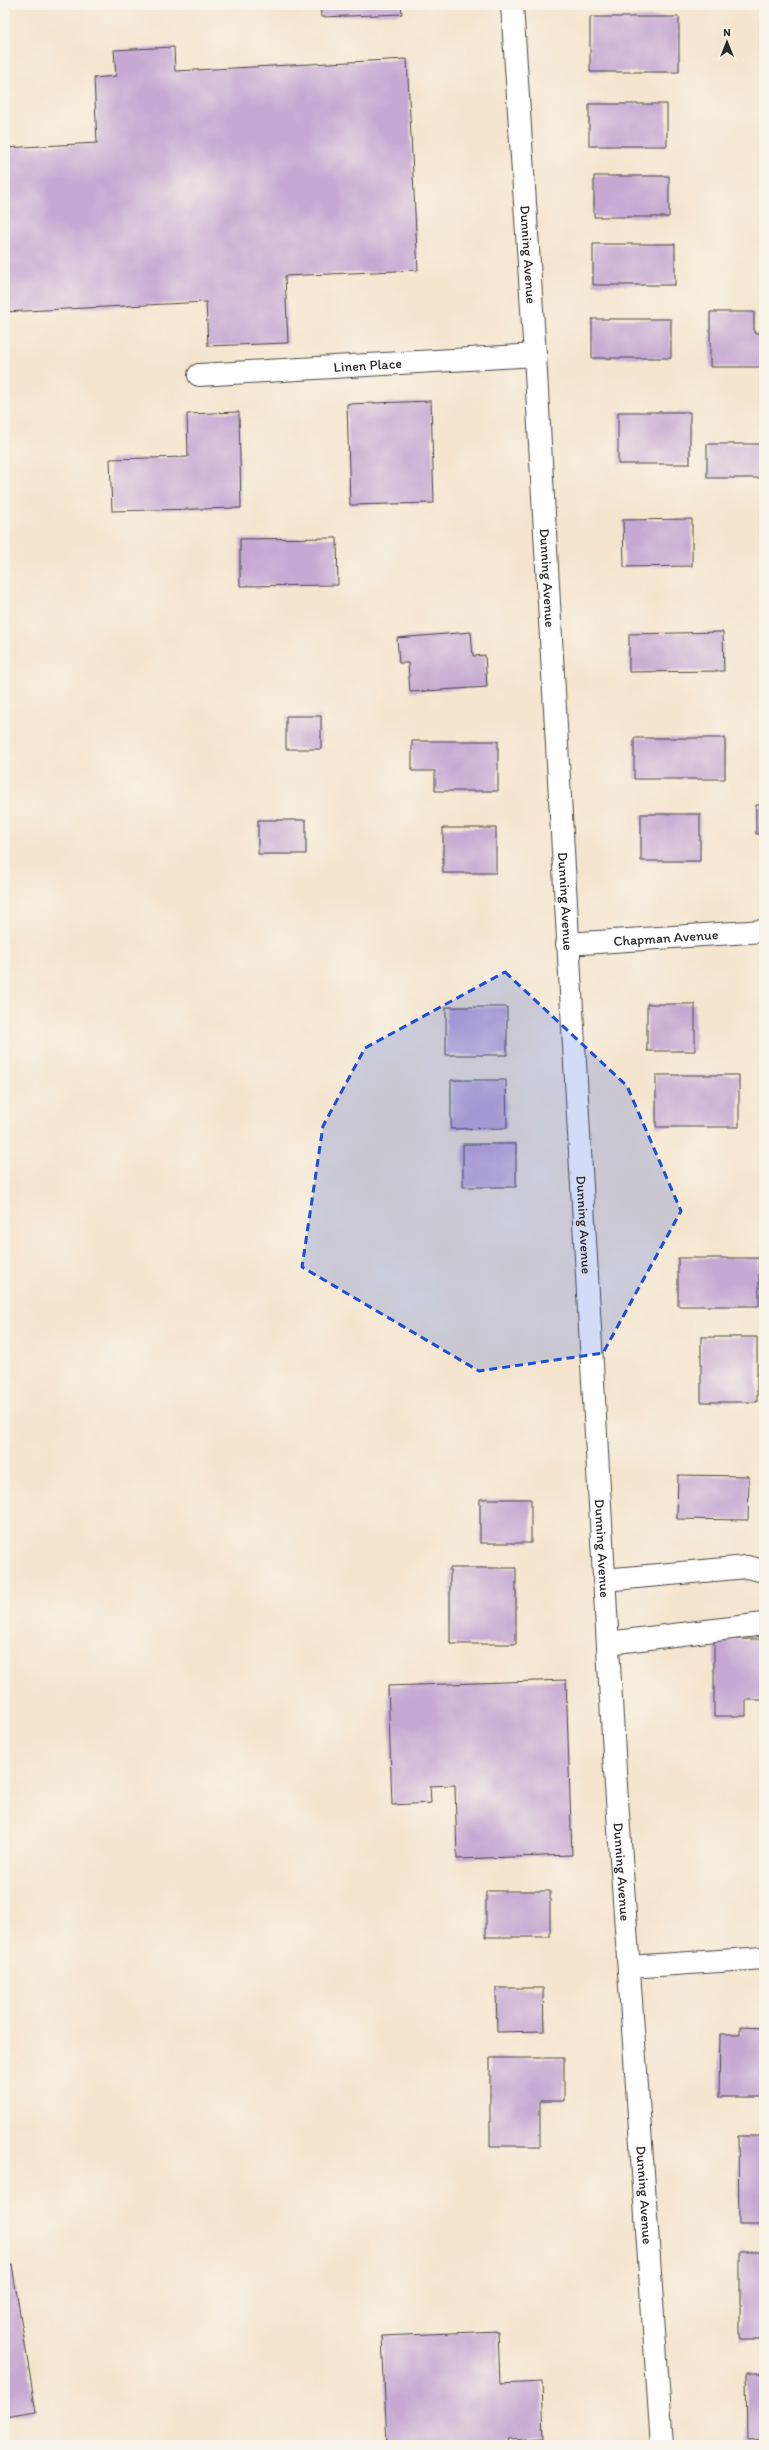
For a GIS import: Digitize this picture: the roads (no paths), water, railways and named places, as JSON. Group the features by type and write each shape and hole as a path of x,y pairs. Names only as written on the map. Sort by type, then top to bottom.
{"street":[{"name":"Dunning Avenue","path":"512,5 535,355 604,1580 635,2076 662,2445"},
{"name":"Linen Place","path":"199,375 535,355"},
{"name":"Chapman Avenue","path":"567,944 764,931"},
{"path":"604,1580 747,1567 764,1571"},
{"path":"608,1642 764,1624"},
{"path":"629,1967 764,1958"}]}
